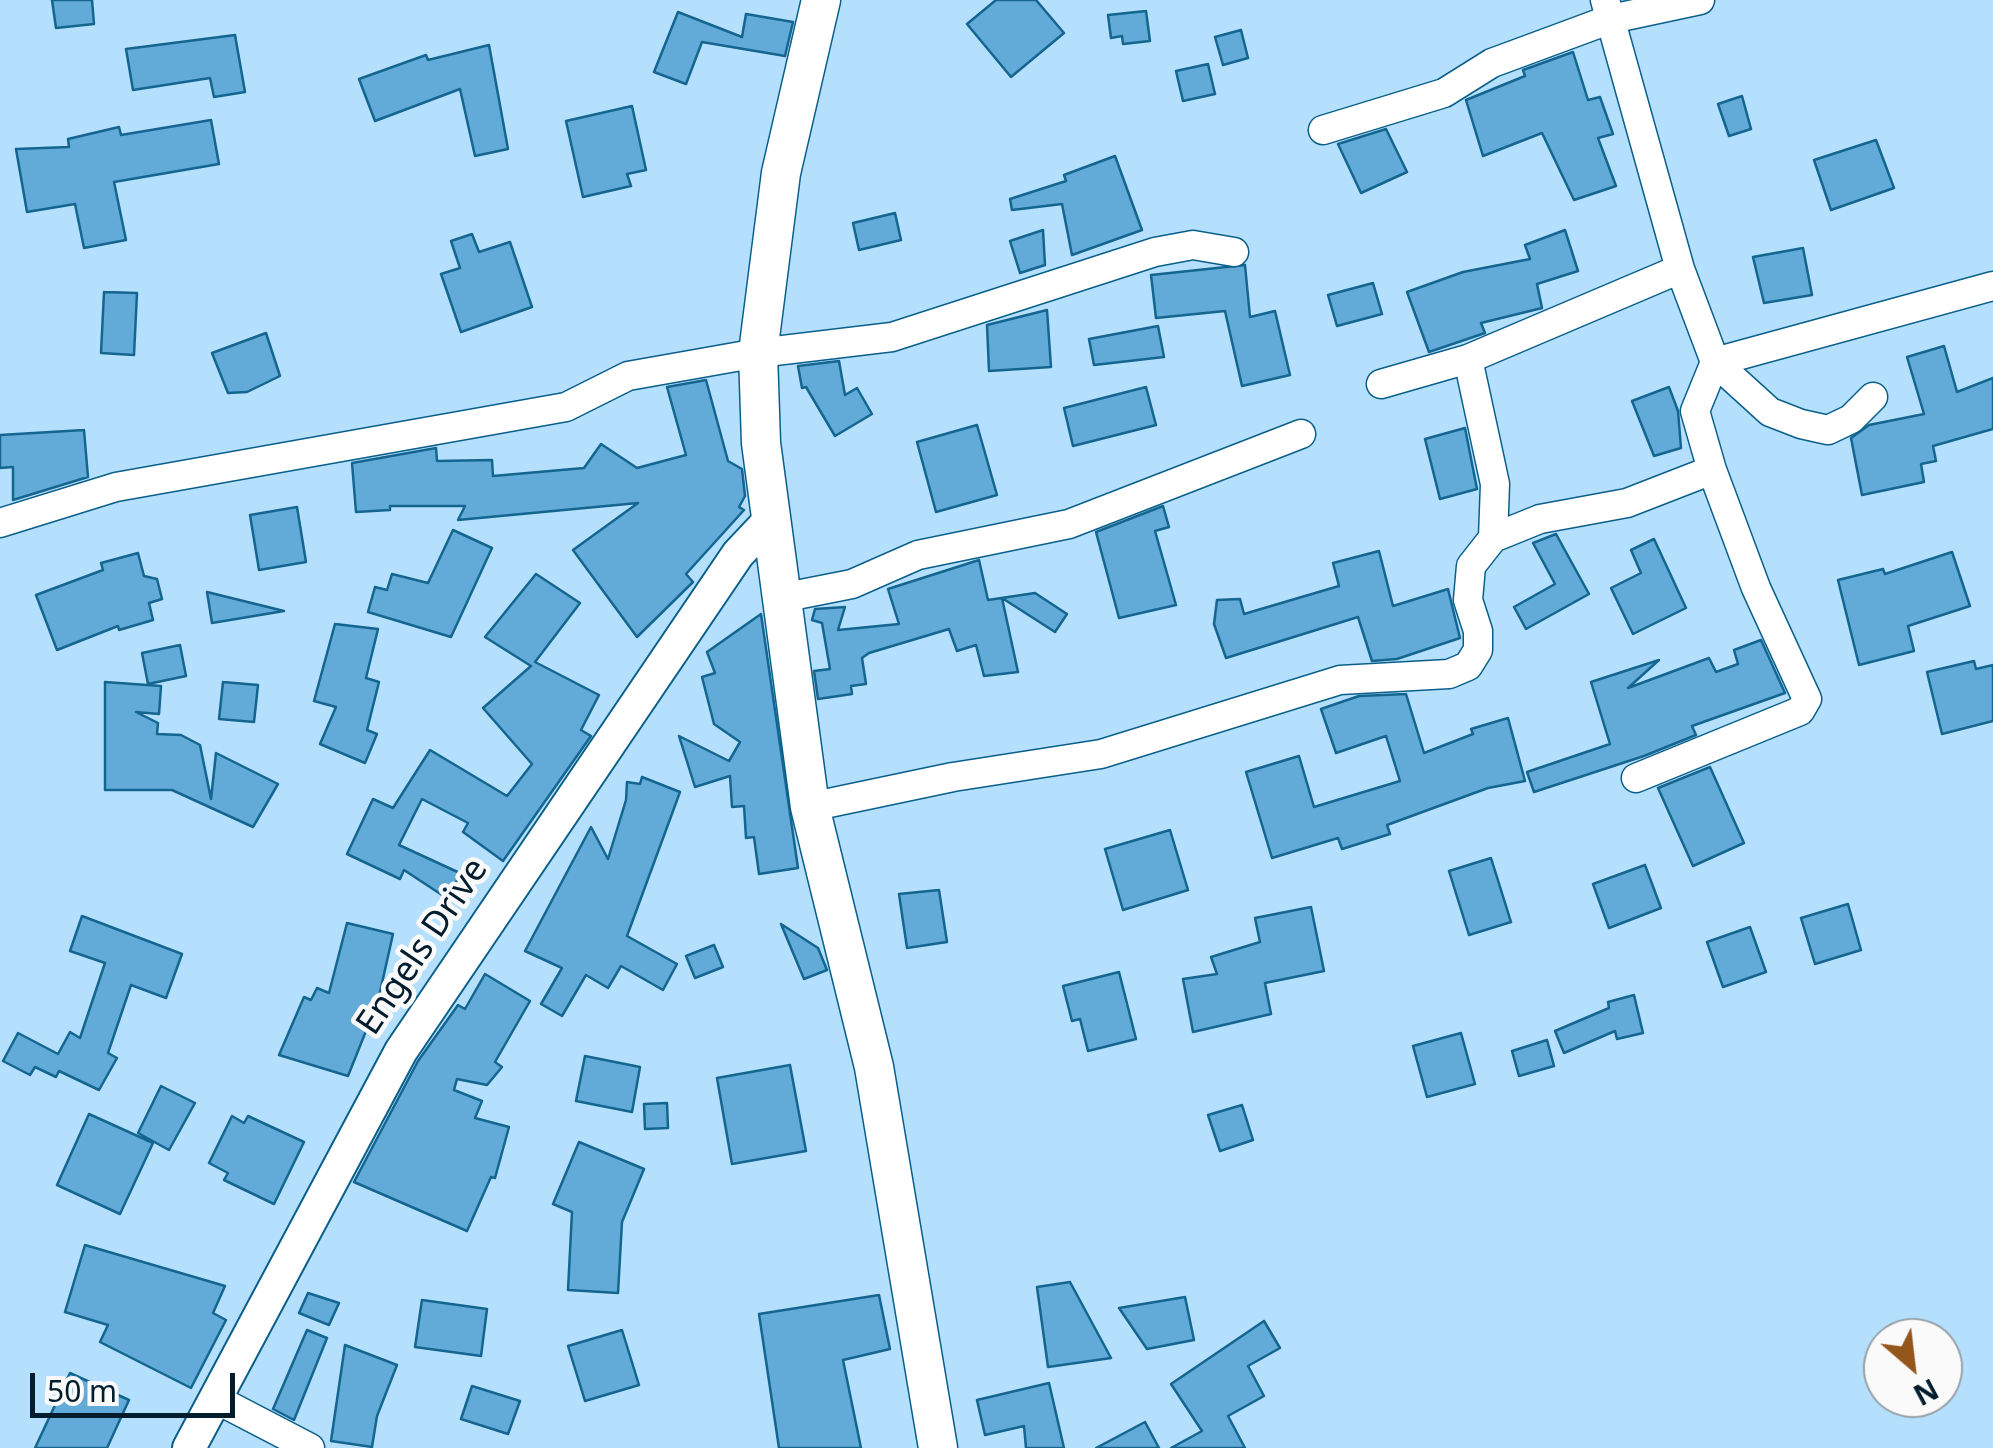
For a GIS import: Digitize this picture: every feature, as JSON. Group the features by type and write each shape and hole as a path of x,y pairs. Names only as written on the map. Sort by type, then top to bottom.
{"main road":[{"path":"820,0 781,173 758,353 771,519 810,807 874,1066 938,1448"}],"street":[{"path":"1323,130 1444,93 1492,64 1608,10 1700,0"},
{"path":"1608,10 1680,269 1715,362 1758,404 1801,424 1828,430 1851,419 1873,397"},
{"path":"0,523 116,488 566,406 628,376 758,353 892,337 1156,252 1193,244 1234,252"},
{"path":"1380,384 1468,360 1680,269"},
{"path":"1715,362 1993,286"},
{"path":"1468,360 1495,484 1493,538"},
{"path":"1636,778 1800,711 1806,698 1756,588 1712,470 1696,411 1715,362"},
{"path":"781,598 852,584 918,555 1070,524 1301,434"},
{"path":"810,807 953,777 1101,754 1340,680 1449,674 1468,666 1478,650 1478,631 1468,600 1471,566 1493,538 1540,519 1628,504 1712,470"},
{"name":"Engels Drive","path":"188,1448 400,1051 738,554 771,519"},
{"path":"214,1398 310,1448"}],"building":[{"path":"52,0 92,0 94,24 56,28"},
{"path":"996,0 1036,0 1064,33 1011,77 967,24"},
{"path":"1146,11 1150,41 1123,44 1122,36 1111,38 1108,15"},
{"path":"678,12 742,37 746,14 793,22 785,56 702,42 686,84 654,72"},
{"path":"1241,30 1248,58 1223,65 1215,37"},
{"path":"235,35 245,92 214,97 210,78 133,90 126,49"},
{"path":"489,45 508,149 475,156 460,89 375,121 359,79 426,55 428,60"},
{"path":"1573,52 1588,100 1600,97 1613,134 1598,138 1616,186 1574,200 1542,133 1483,156 1466,100 1525,76 1523,70"},
{"path":"1208,64 1215,94 1183,101 1176,71"},
{"path":"1742,96 1751,129 1729,136 1718,104"},
{"path":"632,106 646,170 627,174 631,186 583,197 566,121"},
{"path":"211,120 219,164 114,182 126,240 84,248 75,204 27,212 16,149 69,147 68,139 119,127 121,135"},
{"path":"1386,129 1407,172 1361,193 1338,144"},
{"path":"1876,140 1894,188 1831,210 1814,160"},
{"path":"1115,156 1142,230 1072,255 1062,204 1012,210 1010,199 1066,181 1064,175"},
{"path":"895,213 901,240 859,250 853,223"},
{"path":"1043,230 1045,265 1020,273 1010,241"},
{"path":"1565,230 1578,271 1537,284 1542,308 1481,323 1485,333 1429,352 1407,292 1463,272 1530,259 1525,245"},
{"path":"472,234 479,252 510,242 532,307 461,332 441,274 460,268 451,241"},
{"path":"1803,248 1812,295 1764,303 1753,257"},
{"path":"1245,265 1250,317 1275,311 1290,375 1242,386 1225,311 1156,318 1151,275"},
{"path":"1373,283 1382,314 1337,326 1328,295"},
{"path":"104,292 137,293 134,355 101,353"},
{"path":"1047,310 1051,367 989,371 987,325"},
{"path":"1158,326 1164,357 1094,365 1089,339"},
{"path":"266,333 280,376 247,392 228,393 212,353"},
{"path":"1944,346 1957,392 1993,378 1993,429 1933,446 1936,461 1921,464 1924,482 1862,495 1851,438 1869,425 1924,414 1907,357"},
{"path":"839,361 845,395 857,388 872,414 835,436 806,387 802,388 798,366"},
{"path":"706,380 728,461 742,469 745,496 739,507 744,510 686,574 693,582 637,637 573,550 638,503 458,520 465,506 390,506 390,510 356,512 352,463 436,448 437,461 492,460 493,476 584,468 601,444 637,468 686,455 667,387"},
{"path":"1146,387 1156,425 1073,446 1064,408"},
{"path":"1669,387 1678,411 1681,448 1654,456 1632,401"},
{"path":"977,425 997,495 936,512 917,442"},
{"path":"1465,428 1477,489 1440,499 1425,439"},
{"path":"84,430 88,477 13,500 13,467 0,468 0,435"},
{"path":"1163,506 1169,527 1155,531 1176,605 1119,618 1096,532"},
{"path":"297,507 306,562 259,570 250,515"},
{"path":"453,530 492,548 451,637 368,612 375,587 387,590 392,574 428,583"},
{"path":"1556,534 1589,594 1526,629 1514,607 1555,584 1533,543"},
{"path":"1654,539 1686,608 1633,634 1611,588 1641,573 1631,550"},
{"path":"1379,551 1393,606 1448,589 1460,638 1397,659 1372,661 1358,617 1226,658 1214,624 1217,600 1240,599 1244,614 1339,586 1333,563"},
{"path":"1952,552 1970,606 1908,626 1914,651 1859,665 1838,580 1883,569 1885,574"},
{"path":"138,553 144,576 157,579 162,599 149,603 153,620 119,630 118,626 57,650 36,595 103,570 101,563"},
{"path":"979,560 988,600 1035,593 1067,614 1055,632 1002,598 1018,672 984,676 976,645 957,651 949,629 869,653 862,658 866,684 851,686 852,694 818,699 814,671 830,669 822,623 812,620 815,609 845,607 838,630 899,624 888,589"},
{"path":"536,574 580,603 535,662 599,695 581,730 591,736 503,861 463,832 468,823 422,799 399,845 462,874 445,897 404,870 400,879 347,854 373,799 393,808 430,750 507,796 532,764 483,708 531,666 485,637"},
{"path":"207,592 284,611 212,623"},
{"path":"761,614 798,868 759,874 754,837 746,838 744,806 732,807 730,776 695,787 679,736 729,761 740,742 714,724 702,677 715,673 707,652"},
{"path":"335,624 378,629 366,678 379,682 367,730 377,734 365,763 320,744 336,707 314,701"},
{"path":"1761,640 1785,693 1692,726 1696,735 1644,756 1534,792 1527,772 1610,744 1591,682 1659,660 1628,688 1709,658 1716,672 1738,664 1734,650"},
{"path":"180,645 186,676 148,684 142,653"},
{"path":"1974,661 1976,669 1993,665 1993,721 1942,734 1927,672"},
{"path":"105,682 161,686 159,714 136,712 158,723 157,734 181,735 200,745 211,799 216,753 278,784 253,827 172,790 105,790"},
{"path":"223,682 258,685 254,722 219,719"},
{"path":"1406,694 1424,753 1473,734 1471,729 1508,718 1525,781 1488,788 1387,825 1390,834 1342,849 1338,838 1272,858 1246,772 1299,756 1314,807 1400,781 1386,736 1336,753 1321,709 1359,696"},
{"path":"1710,767 1744,843 1693,866 1658,788"},
{"path":"642,777 680,792 627,936 677,964 663,990 621,966 608,988 586,975 562,1016 541,1004 562,968 525,951 591,827 608,859 626,800 627,782 640,784"},
{"path":"1170,830 1188,890 1123,910 1105,849"},
{"path":"1491,858 1511,922 1469,935 1449,871"},
{"path":"1645,865 1661,908 1609,928 1593,884"},
{"path":"939,890 947,942 907,948 899,894"},
{"path":"1848,904 1861,950 1815,964 1801,918"},
{"path":"1311,907 1324,971 1265,983 1271,1014 1193,1032 1183,979 1217,974 1211,957 1260,942 1255,918"},
{"path":"82,916 182,954 166,998 131,985 108,1053 117,1058 99,1090 59,1071 56,1077 35,1067 30,1075 3,1061 18,1033 58,1054 70,1032 80,1038 105,963 70,951"},
{"path":"347,923 393,934 378,1001 348,1076 279,1055 304,997 311,1000 317,988 329,993"},
{"path":"781,924 818,948 827,970 804,979"},
{"path":"1750,927 1766,972 1723,987 1707,942"},
{"path":"714,945 723,967 695,978 686,956"},
{"path":"1119,972 1136,1039 1088,1051 1080,1019 1072,1021 1063,986"},
{"path":"485,974 530,1001 495,1062 502,1067 487,1085 457,1079 454,1090 482,1101 475,1118 509,1127 495,1178 491,1177 467,1231 354,1182 418,1061 458,1005 465,1009"},
{"path":"1634,995 1643,1033 1617,1039 1615,1031 1564,1053 1555,1031 1609,1008 1608,1002"},
{"path":"1461,1033 1475,1084 1427,1097 1413,1046"},
{"path":"1547,1040 1554,1066 1519,1076 1512,1051"},
{"path":"585,1056 640,1067 632,1112 576,1101"},
{"path":"790,1065 806,1151 732,1164 717,1078"},
{"path":"161,1086 195,1103 169,1150 138,1133"},
{"path":"667,1103 668,1128 645,1129 644,1104"},
{"path":"1242,1105 1253,1140 1220,1151 1208,1115"},
{"path":"89,1114 153,1143 120,1214 57,1185"},
{"path":"232,1116 244,1123 248,1116 304,1142 274,1204 224,1180 228,1173 209,1163"},
{"path":"579,1142 644,1169 622,1222 618,1293 568,1290 572,1212 553,1204"},
{"path":"85,1245 225,1286 213,1313 226,1320 191,1388 100,1342 108,1325 65,1312"},
{"path":"1070,1282 1111,1358 1048,1367 1037,1287"},
{"path":"308,1293 339,1303 329,1325 299,1313"},
{"path":"879,1295 890,1349 843,1360 861,1448 779,1448 759,1314"},
{"path":"1185,1297 1194,1340 1147,1349 1119,1308"},
{"path":"422,1300 487,1309 481,1356 415,1347"},
{"path":"1264,1321 1280,1348 1248,1366 1264,1396 1228,1416 1245,1448 1171,1448 1202,1431 1171,1384"},
{"path":"307,1330 327,1338 294,1420 273,1409"},
{"path":"622,1330 639,1385 585,1401 568,1346"},
{"path":"345,1345 397,1365 377,1416 372,1447 331,1441"},
{"path":"70,1373 129,1400 107,1448 35,1448"},
{"path":"1049,1383 1064,1448 1026,1448 1024,1426 985,1435 977,1400"},
{"path":"472,1386 520,1401 508,1434 461,1419"},
{"path":"1145,1422 1159,1448 1096,1448"}]}
